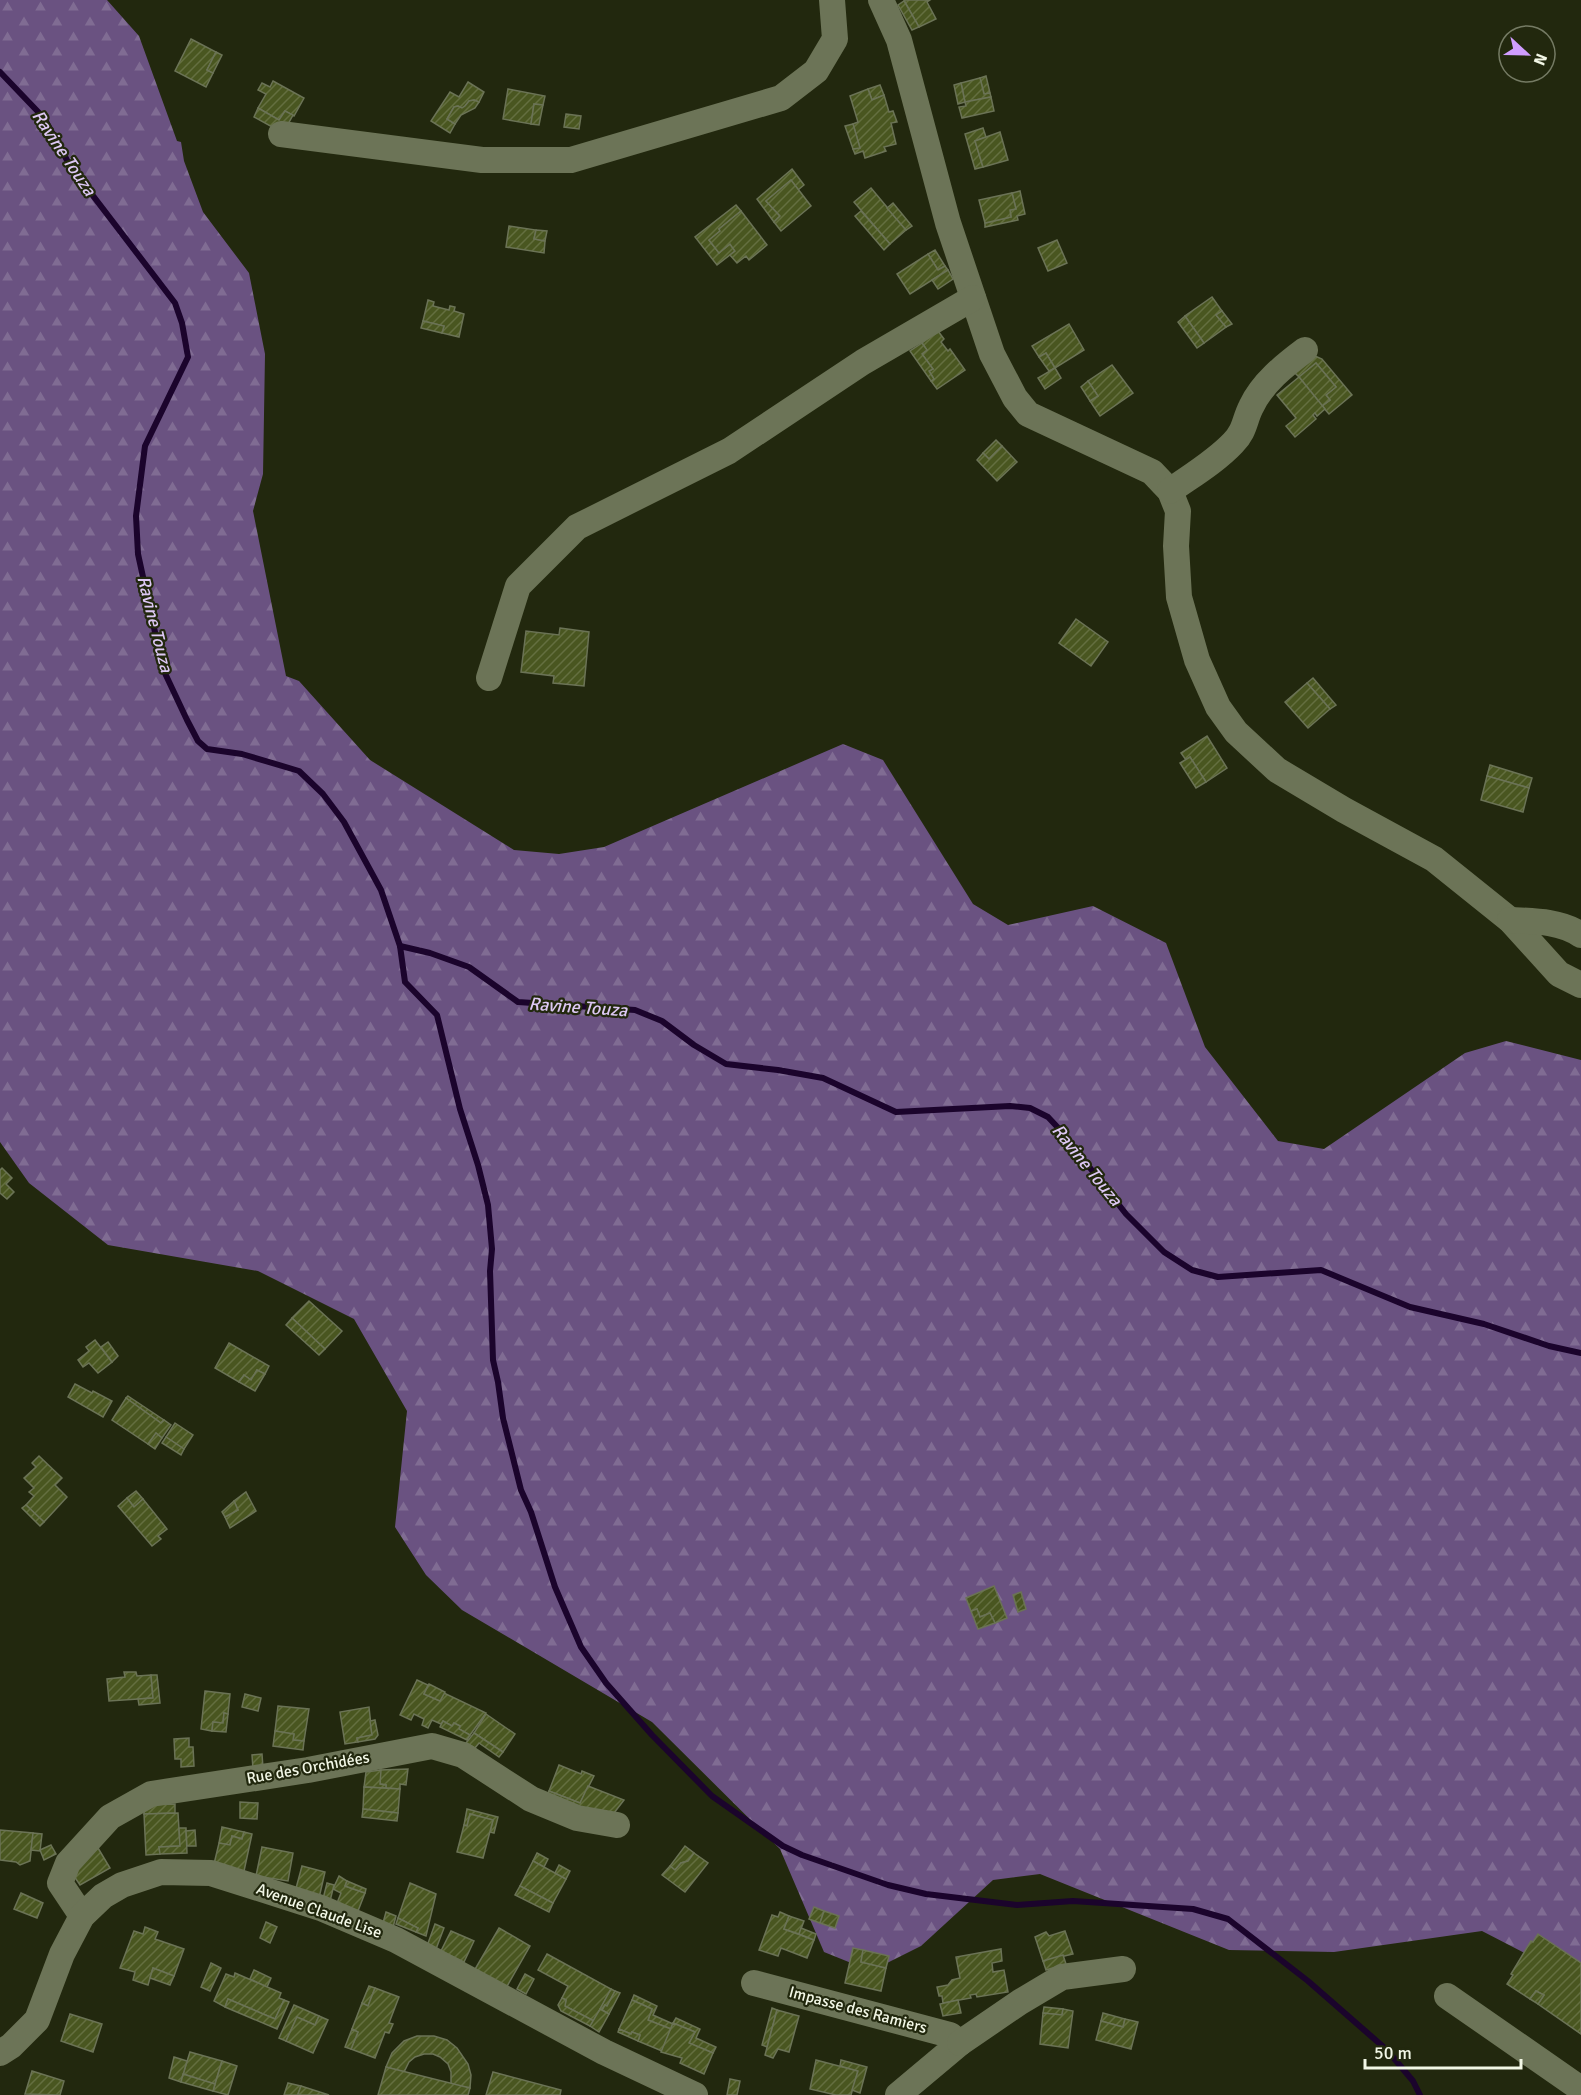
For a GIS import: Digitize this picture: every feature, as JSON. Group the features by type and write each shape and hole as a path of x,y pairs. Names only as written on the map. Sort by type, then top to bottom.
{"street":[{"path":"281,134 482,160 571,160 781,98 816,71 835,39 832,0"},
{"path":"880,0 899,40 948,223 992,354 1015,398 1028,414 1152,472 1170,491 1178,511 1176,546 1179,597 1197,660 1218,707 1236,732 1277,770 1434,859 1509,920 1559,974 1581,985"},
{"path":"489,678 518,585 577,527 729,451 862,362 973,298"},
{"path":"1170,491 1233,443 1244,429 1251,406 1263,390 1280,369 1305,350"},
{"path":"1509,920 1544,921 1581,935"},
{"name":"Rue des Orchidées","path":"82,1916 60,1882 68,1863 110,1817 151,1794 308,1770 432,1746 463,1755 531,1799 577,1818 616,1826"},
{"name":"Avenue Claude Lise","path":"0,2053 11,2046 37,2020 62,1954 82,1916 103,1896 122,1885 161,1872 211,1874 321,1908 396,1940 604,2052 695,2095"},
{"path":"898,2095 960,2043 1020,2002 1062,1977 1123,1969"},
{"name":"Impasse des Ramiers","path":"754,1983 950,2035 960,2043"},
{"path":"1447,1996 1581,2089"}],"green space":[{"path":"0,0 107,0 139,36 177,141 181,142 184,161 203,212 249,273 265,354 263,474 253,511 286,676 299,681 370,760 514,850 559,854 604,847 843,744 883,760 973,904 1008,925 1093,906 1166,943 1205,1047 1278,1141 1324,1149 1465,1053 1506,1041 1581,1060 1581,1984 1482,1931 1334,1952 1229,1950 1040,1874 993,1880 921,1946 871,1971 824,1952 780,1849 652,1722 462,1610 426,1575 395,1527 407,1411 354,1319 258,1271 108,1245 29,1183 0,1142"}],"building":[{"path":"904,0 930,0 927,2 936,19 919,27"},
{"path":"904,1 919,27 912,30 898,5"},
{"path":"191,39 216,52 207,70 213,73 206,87 175,71"},
{"path":"216,52 222,55 213,73 207,70"},
{"path":"986,76 990,93 984,94 980,78"},
{"path":"980,78 984,94 990,93 991,97 965,102 961,83"},
{"path":"273,81 304,98 294,116 285,111 279,120 258,108 266,94 258,90 262,83 270,87"},
{"path":"468,82 484,92 479,102 469,101 462,108 454,107 447,119 455,124 450,133 431,121 450,92 459,97"},
{"path":"961,83 965,102 958,104 954,85"},
{"path":"880,85 884,95 872,100 868,89"},
{"path":"508,89 545,96 543,105 534,104 531,124 503,119"},
{"path":"868,89 872,100 884,95 889,112 893,111 897,122 891,123 896,144 884,147 886,151 865,158 863,151 855,154 853,149 860,148 853,124 858,122 850,96"},
{"path":"991,97 994,111 962,118 959,107 966,106 965,102"},
{"path":"469,101 479,102 475,108 461,115 455,124 447,119 454,107 462,108"},
{"path":"534,104 543,105 539,125 531,124"},
{"path":"258,108 279,120 285,111 293,115 283,133 254,117"},
{"path":"566,114 581,116 579,129 564,127"},
{"path":"853,124 860,148 853,149 845,126"},
{"path":"983,128 986,137 975,141 983,167 975,169 965,134"},
{"path":"1000,132 1008,160 983,167 975,141"},
{"path":"792,169 804,185 798,190 791,180 766,201 780,216 774,222 757,199"},
{"path":"791,180 811,206 781,231 774,222 780,216 766,201"},
{"path":"871,188 906,230 890,244 854,202"},
{"path":"1020,191 1025,214 1017,216 1018,220 985,227 985,223 1011,217 1010,210 1016,209 1012,193"},
{"path":"1012,193 1016,209 1010,210 1011,217 985,223 979,200"},
{"path":"893,203 912,226 906,230 887,208"},
{"path":"736,205 741,211 709,240 719,253 730,244 735,251 717,265 695,237"},
{"path":"741,211 767,245 749,260 746,256 737,263 730,255 735,251 730,244 719,253 709,240"},
{"path":"861,211 890,244 884,250 855,216"},
{"path":"509,226 536,230 534,239 545,241 544,253 506,247"},
{"path":"536,230 547,231 545,241 534,239"},
{"path":"1057,240 1067,263 1048,271 1038,248"},
{"path":"935,250 945,266 938,270 928,254"},
{"path":"928,254 938,270 945,266 948,270 910,294 897,274"},
{"path":"948,270 953,279 938,289 932,280"},
{"path":"1212,297 1222,311 1216,315 1226,327 1204,343 1185,316"},
{"path":"428,300 434,302 433,306 449,310 450,306 455,307 454,311 464,314 459,337 442,333 444,326 423,321"},
{"path":"1222,311 1232,324 1226,327 1216,315"},
{"path":"1185,316 1204,343 1197,348 1178,322"},
{"path":"423,321 444,326 442,333 421,328"},
{"path":"1069,324 1084,350 1055,368 1046,353 1039,357 1032,346"},
{"path":"938,331 944,339 941,342 948,351 950,349 965,370 937,389 931,381 934,379 929,371 933,369 922,354 927,350 922,343"},
{"path":"922,343 927,350 922,354 933,369 929,371 934,379 931,381 910,351"},
{"path":"1046,353 1055,368 1049,371 1039,357"},
{"path":"1315,356 1322,359 1352,395 1329,414 1322,406 1330,400 1326,395 1336,387 1316,363 1299,377 1294,372"},
{"path":"1316,363 1336,387 1326,395 1330,400 1322,406 1299,377"},
{"path":"1112,365 1133,393 1100,416 1090,401 1098,396 1088,381"},
{"path":"1055,368 1061,378 1045,389 1038,378"},
{"path":"1299,377 1325,409 1317,416 1315,413 1313,415 1316,419 1295,437 1286,426 1296,418 1277,395"},
{"path":"1088,381 1098,396 1090,401 1081,387"},
{"path":"996,440 1002,446 989,459 983,453"},
{"path":"1002,446 1017,462 997,481 977,460 983,453 989,459"},
{"path":"1076,619 1108,642 1091,666 1059,643"},
{"path":"560,628 589,632 584,686 553,683 554,676 521,672 526,631 559,635"},
{"path":"1313,678 1336,705 1330,709 1307,683"},
{"path":"1307,683 1330,709 1308,728 1285,702"},
{"path":"1207,736 1227,768 1206,782 1190,757 1186,760 1181,753"},
{"path":"1190,757 1206,782 1196,788 1180,763"},
{"path":"1490,765 1532,778 1529,788 1487,776"},
{"path":"1487,776 1529,788 1523,812 1481,800"},
{"path":"2,1168 12,1178 6,1184 14,1192 7,1199 0,1193 0,1170"},
{"path":"309,1301 342,1331 325,1349 292,1318"},
{"path":"292,1318 325,1349 319,1355 286,1325"},
{"path":"95,1340 112,1362 98,1373 89,1363 83,1367 78,1360 89,1351 86,1347"},
{"path":"108,1342 118,1356 112,1362 101,1347"},
{"path":"229,1343 269,1366 265,1374 257,1370 251,1380 244,1375 239,1382 215,1368"},
{"path":"257,1370 265,1374 255,1391 239,1382 244,1375 251,1380"},
{"path":"75,1384 112,1401 103,1417 68,1397"},
{"path":"128,1396 164,1420 161,1423 126,1398"},
{"path":"126,1398 161,1423 164,1420 171,1425 162,1438 156,1433 148,1444 112,1420"},
{"path":"175,1423 193,1435 184,1449 166,1437"},
{"path":"156,1433 162,1438 155,1449 148,1444"},
{"path":"166,1437 184,1449 181,1455 162,1443"},
{"path":"39,1456 62,1478 55,1485 67,1497 44,1522 26,1505 34,1496 29,1492 34,1488 24,1478 36,1467 32,1463"},
{"path":"136,1491 143,1499 134,1507 127,1498"},
{"path":"246,1492 256,1511 230,1528 225,1517 238,1510 234,1501"},
{"path":"127,1498 134,1507 143,1499 167,1529 158,1536 161,1539 152,1546 118,1506"},
{"path":"234,1501 238,1510 225,1517 222,1512"},
{"path":"26,1505 44,1522 40,1526 22,1508"},
{"path":"994,1586 1007,1618 995,1623 990,1613 980,1617 977,1609 971,1611 966,1598"},
{"path":"1021,1592 1026,1609 1018,1612 1013,1595"},
{"path":"977,1609 980,1617 990,1613 995,1623 978,1629 971,1611"},
{"path":"124,1672 136,1672 137,1676 151,1675 153,1698 109,1701 107,1679 125,1677"},
{"path":"151,1675 157,1675 160,1703 139,1705 138,1699 153,1698"},
{"path":"417,1680 428,1685 424,1694 440,1701 444,1693 486,1713 470,1735 454,1723 452,1726 443,1721 441,1724 432,1720 428,1728 422,1725 424,1719 414,1714 411,1720 400,1715"},
{"path":"429,1684 445,1692 440,1701 424,1694"},
{"path":"205,1691 230,1694 228,1714 224,1713 223,1723 213,1722 212,1731 201,1729"},
{"path":"245,1694 261,1698 258,1711 242,1707"},
{"path":"278,1706 309,1709 304,1741 293,1740 294,1734 275,1731"},
{"path":"369,1707 372,1735 357,1738 358,1742 345,1744 340,1712"},
{"path":"224,1713 228,1714 226,1732 212,1731 213,1722 223,1723"},
{"path":"486,1714 515,1734 503,1752 474,1733"},
{"path":"375,1720 378,1735 375,1739 358,1742 357,1738 372,1735 370,1721"},
{"path":"443,1721 452,1726 454,1723 460,1726 459,1729 470,1735 467,1740 440,1727"},
{"path":"275,1731 294,1734 293,1740 304,1741 303,1750 273,1746"},
{"path":"474,1733 503,1752 499,1757 479,1743 475,1748 466,1743"},
{"path":"189,1738 189,1747 193,1747 194,1766 181,1767 181,1759 175,1759 174,1739"},
{"path":"262,1754 263,1768 253,1769 252,1755"},
{"path":"559,1765 581,1774 582,1771 594,1776 580,1803 549,1791"},
{"path":"408,1769 406,1785 400,1784 400,1789 386,1788 386,1785 380,1784 380,1770"},
{"path":"381,1770 380,1784 386,1785 386,1788 364,1787 366,1772"},
{"path":"588,1786 624,1800 614,1813 605,1819 547,1796 549,1791 580,1803"},
{"path":"364,1787 400,1789 398,1813 363,1809"},
{"path":"240,1802 258,1803 257,1819 240,1818"},
{"path":"175,1804 175,1813 144,1814 145,1805"},
{"path":"363,1809 398,1813 397,1821 362,1817"},
{"path":"467,1809 498,1817 494,1833 490,1832 493,1820 470,1814 467,1826 464,1825"},
{"path":"178,1813 180,1846 159,1847 160,1854 146,1855 144,1814"},
{"path":"470,1814 493,1820 483,1858 457,1852 464,1825 467,1826"},
{"path":"222,1827 244,1832 242,1839 232,1836 230,1845 219,1843"},
{"path":"179,1828 186,1828 187,1853 160,1854 159,1847 180,1846"},
{"path":"0,1830 33,1833 30,1861 20,1865 16,1862 0,1860"},
{"path":"195,1830 196,1846 187,1846 186,1831"},
{"path":"244,1832 252,1834 244,1871 214,1864 219,1843 230,1845 232,1836 242,1839"},
{"path":"33,1833 42,1834 40,1851 31,1850"},
{"path":"51,1845 56,1854 44,1860 40,1850"},
{"path":"685,1846 694,1853 688,1861 681,1863 675,1870 670,1866"},
{"path":"262,1847 293,1853 288,1881 256,1876"},
{"path":"98,1848 110,1868 80,1885 68,1867"},
{"path":"537,1853 548,1859 544,1867 533,1861"},
{"path":"694,1853 708,1863 685,1892 662,1875 670,1866 675,1870 681,1863 688,1861"},
{"path":"533,1861 566,1879 553,1903 520,1886"},
{"path":"559,1865 570,1871 566,1879 555,1873"},
{"path":"302,1866 325,1872 319,1898 295,1892"},
{"path":"339,1876 347,1881 345,1886 365,1893 356,1916 335,1908 341,1893 333,1889"},
{"path":"347,1881 366,1889 365,1893 345,1886"},
{"path":"327,1883 334,1885 330,1901 323,1899"},
{"path":"410,1883 436,1894 426,1936 416,1932 418,1928 398,1918"},
{"path":"520,1886 553,1903 549,1912 515,1895"},
{"path":"21,1893 43,1903 37,1918 14,1909"},
{"path":"814,1907 824,1911 820,1923 809,1919"},
{"path":"824,1911 839,1916 835,1928 820,1923"},
{"path":"386,1912 396,1916 391,1935 381,1930"},
{"path":"780,1912 789,1916 784,1929 814,1940 807,1958 781,1948 778,1956 759,1950 772,1915 778,1917"},
{"path":"789,1916 804,1921 799,1934 784,1929"},
{"path":"398,1918 418,1928 416,1932 396,1924"},
{"path":"266,1922 277,1927 270,1943 260,1938"},
{"path":"435,1924 444,1928 436,1949 427,1946"},
{"path":"145,1927 158,1932 155,1939 184,1949 174,1976 153,1968 148,1985 133,1980 135,1972 120,1968 134,1931 143,1934"},
{"path":"499,1928 530,1946 506,1988 474,1971"},
{"path":"801,1928 816,1934 814,1940 799,1934"},
{"path":"451,1931 474,1941 464,1962 441,1951"},
{"path":"1065,1931 1073,1954 1043,1961 1035,1937 1046,1932 1049,1936"},
{"path":"1538,1934 1581,1963 1581,2034 1538,2004 1544,1995 1536,1991 1530,1999 1507,1984 1531,1941 1533,1942"},
{"path":"853,1948 863,1950 861,1962 886,1968 881,1991 845,1983"},
{"path":"1001,1949 1002,1961 992,1963 993,1972 1004,1970 1008,1992 977,1997 976,1994 970,1995 971,1998 943,2003 937,1987 948,1985 952,1980 960,1978 956,1957"},
{"path":"863,1950 889,1956 886,1968 861,1962"},
{"path":"547,1954 611,1989 594,2021 565,2006 566,2000 562,1998 568,1986 538,1970"},
{"path":"1063,1955 1066,1964 1046,1970 1043,1961"},
{"path":"211,1963 221,1968 210,1991 201,1987"},
{"path":"153,1968 174,1976 170,1985 150,1978"},
{"path":"254,1970 271,1978 267,1987 250,1979"},
{"path":"235,1973 281,1993 279,1998 284,2000 275,2019 228,1999 225,2007 214,2001 226,1974 234,1977"},
{"path":"525,1974 534,1979 526,1994 517,1989"},
{"path":"369,1986 375,1988 368,2006 362,2003"},
{"path":"375,1988 399,1997 389,2023 393,2024 389,2033 385,2032 375,2058 351,2049 358,2032 352,2029 362,2003 368,2006"},
{"path":"611,1989 615,1991 607,2006 605,2005 602,2010 600,2009"},
{"path":"615,1991 620,1993 609,2014 602,2010 605,2005 607,2006"},
{"path":"1536,1991 1544,1995 1538,2004 1530,1999"},
{"path":"634,1995 657,2006 653,2015 673,2024 671,2029 648,2020 652,2009 632,2000"},
{"path":"562,1998 566,2000 565,2006 594,2021 590,2026 561,2011 558,2005"},
{"path":"228,1999 275,2019 284,2000 289,2002 277,2029 225,2007"},
{"path":"632,2000 652,2009 648,2020 671,2029 662,2051 638,2041 640,2035 619,2029"},
{"path":"958,2000 961,2013 943,2016 940,2004"},
{"path":"294,2005 319,2016 315,2025 297,2017 286,2041 279,2038"},
{"path":"1044,2007 1063,2009 1062,2015 1043,2013"},
{"path":"772,2008 777,2010 767,2047 762,2045"},
{"path":"600,2009 609,2014 599,2032 590,2026"},
{"path":"1063,2009 1073,2011 1068,2048 1040,2044 1043,2013 1062,2015"},
{"path":"777,2010 799,2016 789,2052 778,2049 773,2058 765,2055"},
{"path":"1103,2013 1125,2019 1123,2027 1101,2021"},
{"path":"70,2014 102,2024 93,2052 61,2041"},
{"path":"319,2016 328,2020 313,2053 286,2041 297,2017 315,2025"},
{"path":"676,2018 700,2029 696,2038 716,2047 713,2053 689,2043 695,2032 673,2023"},
{"path":"1125,2019 1138,2022 1131,2049 1096,2040 1101,2021 1123,2027"},
{"path":"673,2023 695,2032 689,2043 713,2053 704,2074 680,2063 682,2058 661,2052"},
{"path":"352,2029 358,2032 351,2049 345,2047"},
{"path":"619,2029 640,2035 638,2041 618,2032"},
{"path":"417,2036 434,2036 447,2040 457,2048 468,2064 471,2075 470,2088 451,2084 448,2064 433,2054 415,2057 409,2062 404,2072 386,2067 392,2053 404,2041"},
{"path":"190,2052 222,2061 215,2084 183,2074"},
{"path":"174,2057 187,2061 181,2082 169,2078"},
{"path":"816,2060 858,2071 851,2095 836,2095 810,2089"},
{"path":"841,2060 867,2067 860,2093 852,2090 858,2071 840,2066"},
{"path":"222,2061 237,2066 228,2095 213,2091"},
{"path":"386,2067 470,2088 468,2095 378,2095"},
{"path":"32,2071 64,2081 60,2095 25,2094"},
{"path":"493,2072 561,2090 560,2095 486,2095"},
{"path":"183,2074 215,2084 213,2091 181,2082"},
{"path":"730,2079 740,2081 737,2095 727,2095"},
{"path":"288,2083 301,2086 298,2094 301,2095 284,2095"},
{"path":"301,2086 329,2095 301,2095 298,2094"}],"waterway":[{"path":"0,72 44,118 68,162 175,303 182,323 188,357 145,446 136,516 138,554 163,669 198,741 207,749 242,754 299,771 323,794 344,822 381,890 400,946 405,982 437,1015 460,1109 488,1205 492,1249 490,1271 493,1360 503,1418 521,1490 531,1512 555,1587 581,1647 606,1683 652,1735 712,1796 783,1846 802,1855 888,1885 926,1894 1017,1905 1073,1901 1193,1909 1228,1919 1308,1981 1387,2050 1413,2081 1420,2095"},
{"name":"Ravine Touza","path":"400,946 430,953 469,967 518,1002 635,1010 662,1021 694,1045 726,1064 823,1078 896,1112 1010,1106 1030,1108 1048,1117 1062,1132 1126,1214 1164,1252 1192,1270 1218,1277 1321,1270 1410,1307 1484,1324 1549,1346 1581,1353"}]}
